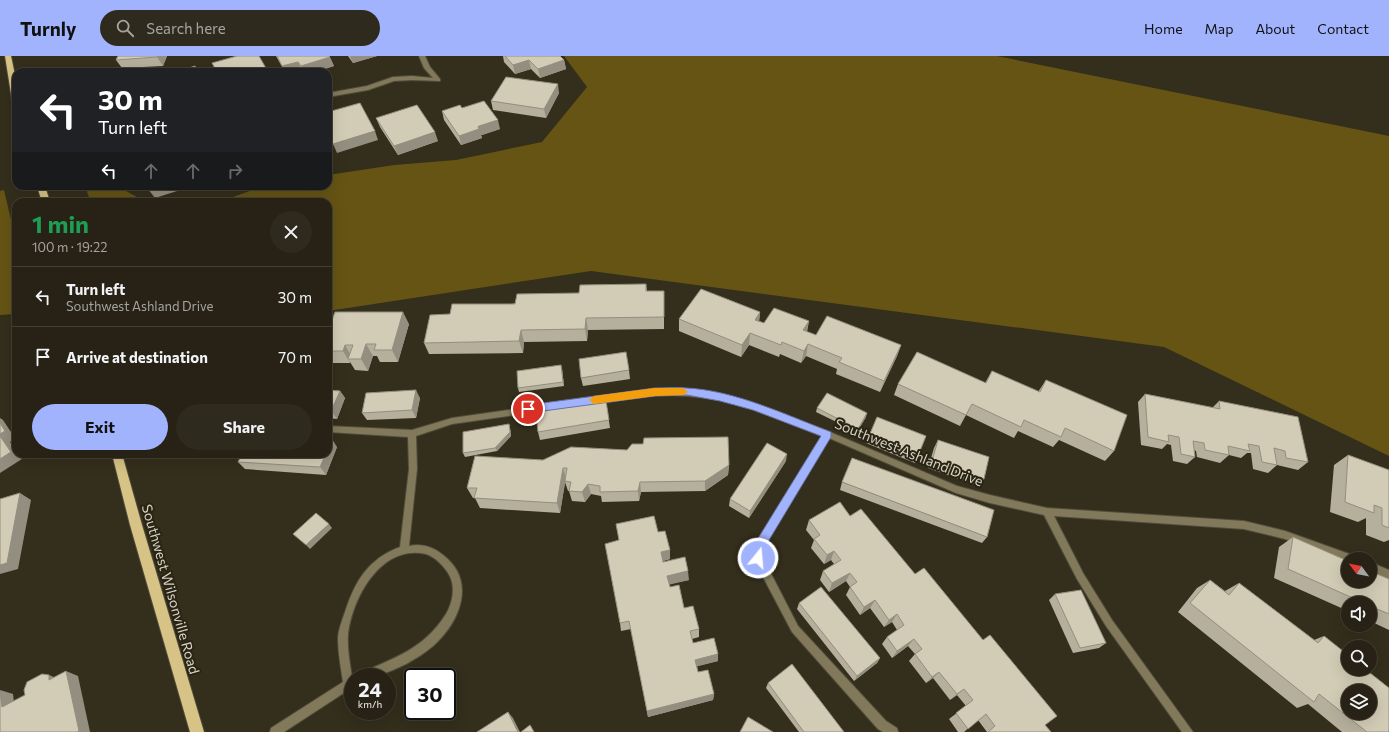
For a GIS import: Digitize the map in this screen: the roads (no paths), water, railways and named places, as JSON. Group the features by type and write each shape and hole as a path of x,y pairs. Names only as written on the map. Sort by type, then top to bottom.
{"main road":[{"path":"8,56 12,78"},
{"name":"Southwest Wilsonville Road","path":"118,458 136,525 197,732"}],"street":[{"path":"332,94 368,88 393,79 412,78 438,80 427,68 422,56"},
{"name":"Southwest Ashland Drive","path":"332,429 412,434 460,420 655,392 687,392 720,398 754,407 827,434 956,489 990,499 1047,512 1244,525 1285,535 1341,555"},
{"path":"404,550 413,469 412,434"},
{"path":"827,434 761,544 758,558 795,629 882,728 893,732"},
{"path":"1047,512 1080,576 1109,623 1188,732"},
{"path":"348,668 343,638 354,595 363,580 379,562 404,550 426,550 448,565 455,578 458,593 454,610 445,625 430,642 413,654 383,668"},
{"path":"1377,569 1389,575"},
{"path":"275,732 344,687"}]}
